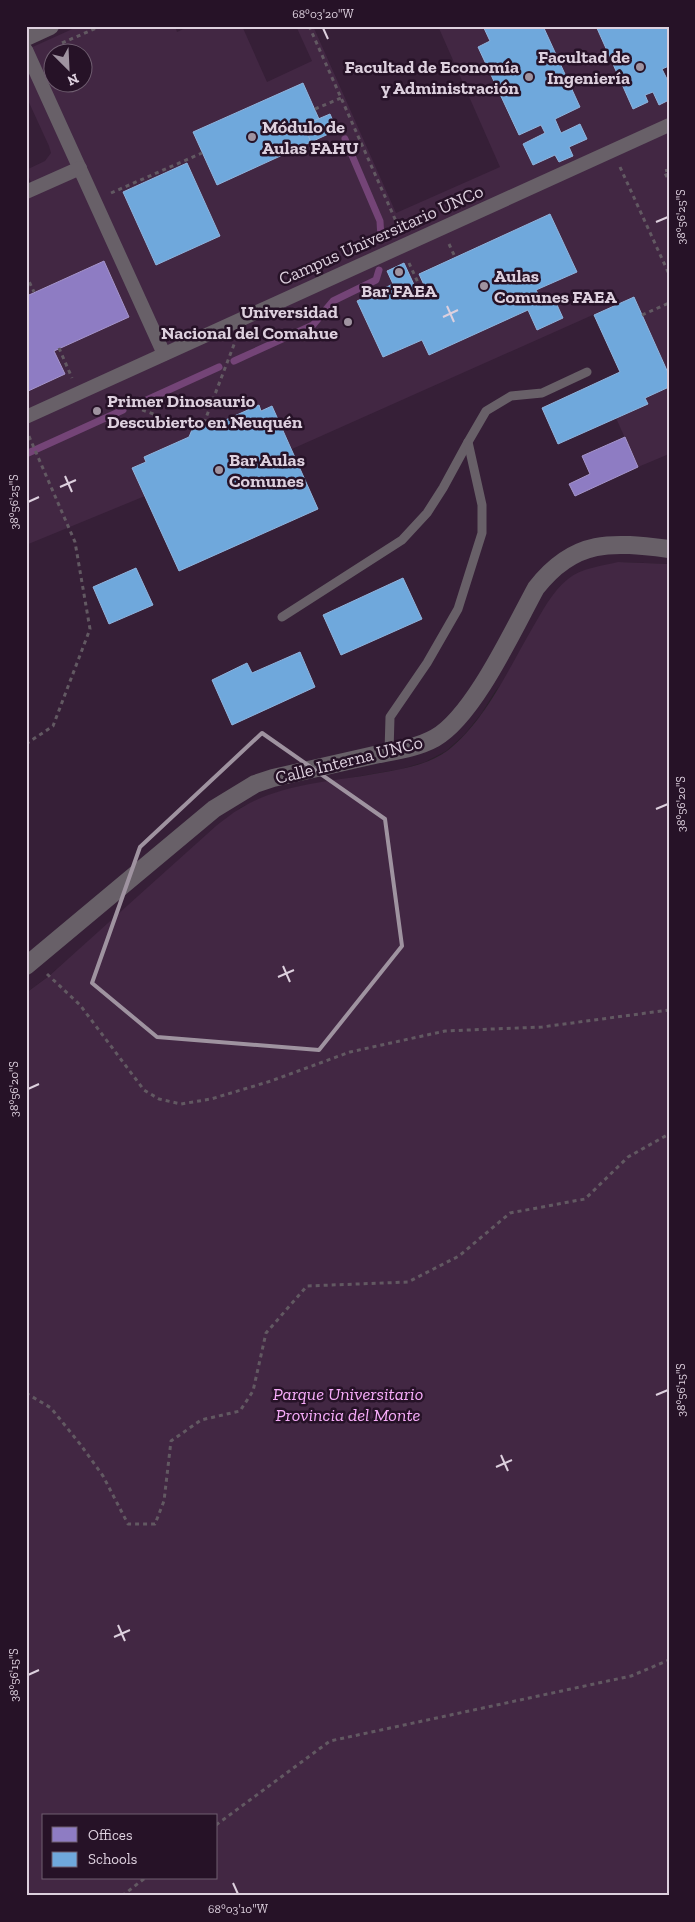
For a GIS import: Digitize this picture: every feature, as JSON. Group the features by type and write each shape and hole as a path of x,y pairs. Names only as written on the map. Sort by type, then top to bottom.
{"street":[{"path":"26,37 50,26"},
{"path":"26,50 164,354"},
{"name":"Campus Universitario UNCo","path":"26,417 669,125"},
{"path":"26,192 80,168"},
{"name":"Calle Interna UNCo","path":"30,964 196,824 235,795 255,784 273,778 422,744 437,736 464,710 489,674 536,588 559,563 577,553 612,544 669,549"}],"lane":[{"path":"282,617 402,540 427,513 486,411 511,396 542,393 587,372"},
{"path":"388,752 390,718 427,663 458,609 482,533 482,504 468,442"}],"path":[{"path":"309,26 420,287"},
{"path":"315,109 341,98"},
{"path":"613,151 669,274"},
{"path":"95,200 202,153"},
{"path":"669,170 664,172 669,181"},
{"path":"26,275 34,292"},
{"path":"642,316 669,303"},
{"path":"204,423 244,318"},
{"path":"59,348 82,391 192,428"},
{"path":"26,744 53,726 90,629 75,542 31,442"},
{"path":"30,964 80,1005 144,1090 159,1099 181,1104 211,1099 271,1081 350,1052 445,1031 542,1027 669,1010"},
{"path":"26,1392 51,1408 104,1476 128,1524 155,1524 164,1501 171,1441 201,1420 240,1411 253,1391 266,1333 307,1286 408,1282 459,1256 510,1213 585,1199 628,1157 669,1134"},
{"path":"218,1824 330,1740 631,1676 669,1660"},
{"path":"122,1896 142,1880"}],"highlighted area":[{"path":"262,733 385,819 402,946 319,1050 157,1037 92,983 140,847"}],"shaded area":[{"name":"Universidad Nacional del Comahue","path":"26,26 669,26 669,564 618,562 496,690 481,714 464,735 446,751 425,762 401,769 297,787 269,795 240,808 49,976 26,993"}],"green space":[{"path":"79,26 175,26 177,32 190,26 242,26 267,82 312,61 296,26 313,26 396,213 500,167 438,26 452,26 454,29 459,26 483,26 490,41 478,47 518,135 541,125 545,133 523,144 533,165 555,155 559,162 572,156 569,147 587,139 580,124 561,133 555,119 580,107 543,26 596,26 633,109 648,102 645,95 653,92 659,104 669,100 669,375 633,297 292,449 272,406 261,411 259,406 212,426 196,420 189,437 144,457 146,462 133,468 145,496 26,545 26,392 65,374 54,351 129,317 104,261 29,295 26,289 26,188 32,185 26,170 45,161 51,153 26,96 26,50 42,43 42,92 92,92 92,42 44,42","holes":["303,83 319,118 304,125 311,142 217,184 193,132","187,163 220,236 156,265 123,192","550,214 577,272 536,290 542,301 553,296 563,318 537,330 528,310 430,355 422,340 383,357 357,301 393,284 387,270 404,263 416,289 424,285 419,273"]},
{"path":"669,387 669,454 638,467 616,418 648,404 645,398"},
{"name":"Parque Universitario Provincia del Monte","path":"618,562 669,564 669,1896 26,1896 26,993 49,976 216,826 241,808 256,800 287,789 409,767 429,761 447,751 461,739 485,710 553,595 573,575"}],"building: Offices":[{"path":"104,261 129,317 54,351 65,374 26,392 26,289 29,295"},
{"path":"625,437 638,467 575,496 569,484 590,474 582,456"}],"building: Schools":[{"name":"Facultad de Economía y Administración","path":"483,26 543,26 580,107 555,119 561,133 580,124 587,139 569,147 573,156 559,162 555,155 533,165 523,144 545,133 541,125 519,135 478,47 490,41"},
{"name":"Facultad de Ingeniería","path":"596,26 669,26 669,66 662,69 669,83 669,100 659,105 653,92 645,95 648,102 633,109"},
{"name":"Módulo de Aulas FAHU","path":"303,83 319,119 304,125 311,142 217,185 193,132"},
{"path":"330,114 337,130 311,142 304,125"},
{"path":"187,163 220,236 156,265 123,192"},
{"name":"Aulas Comunes FAEA","path":"550,214 577,272 536,290 542,301 553,296 563,318 537,330 528,310 429,355 422,340 383,357 357,301 393,284 387,271 404,263 416,289 424,285 419,274"},
{"path":"634,297 669,375 669,387 645,398 648,404 558,444 542,408 620,372 594,315"},
{"path":"259,405 261,411 272,406 318,509 179,571 132,468 146,462 144,457 189,437 196,420 212,426"},
{"path":"136,568 153,605 109,624 93,587"},
{"path":"403,578 422,619 341,655 323,615"},
{"path":"300,652 315,687 232,725 212,680 247,663 252,673"}],"waterway":[{"path":"345,139 380,221 381,239"},
{"path":"234,361 313,325 333,301 376,280 379,270"},
{"path":"140,403 219,367"},
{"path":"26,454 123,410"}],"place":[{"name":"Facultad de Ingeniería","path":"640,67"},
{"name":"Facultad de Economía y Administración","path":"529,77"},
{"name":"Módulo de Aulas FAHU","path":"252,137"},
{"name":"Bar FAEA","path":"399,272"},
{"name":"Aulas Comunes FAEA","path":"484,286"},
{"name":"Universidad Nacional del Comahue","path":"348,322"},
{"name":"Primer Dinosaurio Descubierto en Neuquén","path":"97,411"},
{"name":"Bar Aulas Comunes","path":"219,470"}]}
